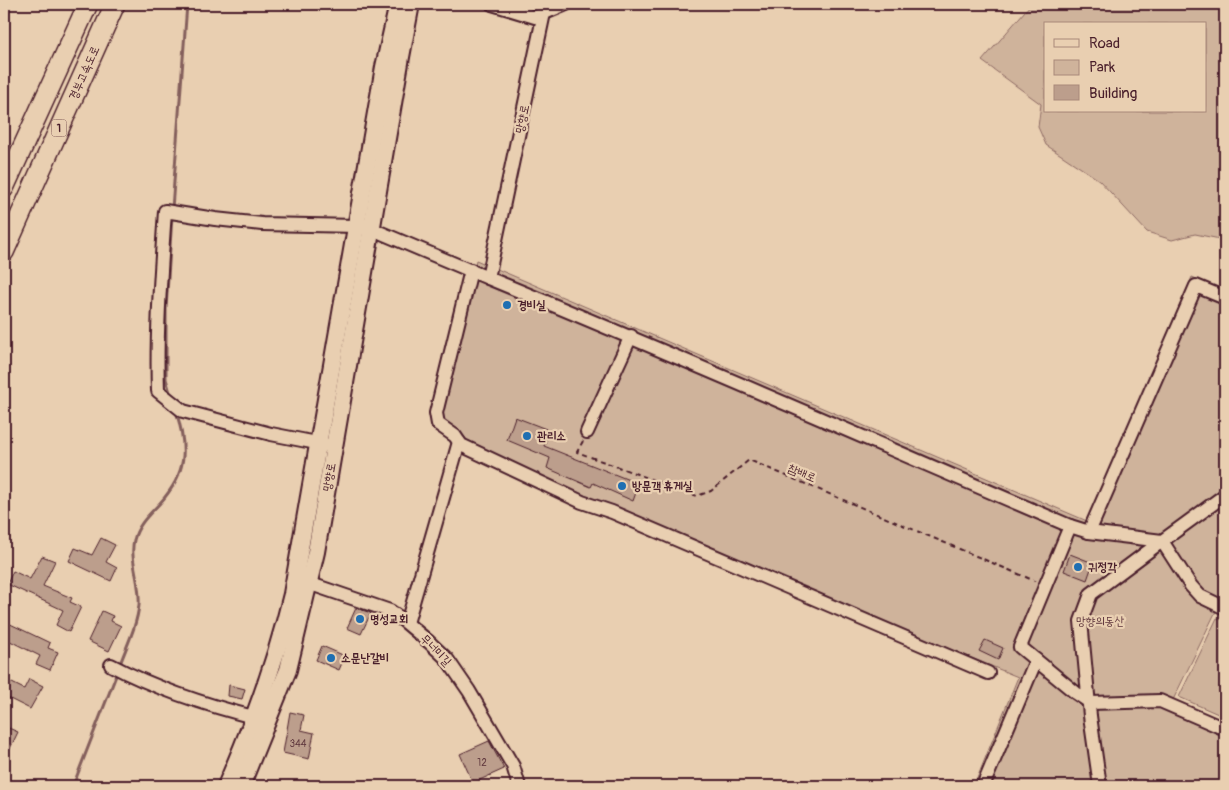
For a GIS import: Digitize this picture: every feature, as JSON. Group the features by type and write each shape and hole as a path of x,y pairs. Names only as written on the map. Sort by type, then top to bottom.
{"highway":[{"name":"경부고속도로","path":"4,188 88,4"},
{"name":"경부고속도로","path":"4,252 115,4"}],"main road":[{"name":"망향로","path":"226,786 288,670 364,227 384,67 398,4"},
{"name":"망향로","path":"364,227 411,4"},
{"name":"망향로","path":"241,786 261,719"}],"street":[{"path":"492,4 535,17 550,9 566,4"},
{"name":"망향로","path":"488,278 550,9"},
{"path":"327,445 271,434 183,411 158,391 157,359 161,268 171,211 214,220 262,224 364,227 631,336 710,372 1070,526 1089,532 1162,541"},
{"path":"471,270 436,413 438,424 455,436 461,444 582,502 612,512 988,673"},
{"path":"1089,532 1196,286 1225,298"},
{"path":"587,432 631,336"},
{"path":"407,623 459,442"},
{"path":"1100,786 1088,701 1081,621 1091,594 1225,495"},
{"path":"1070,526 1020,647 1091,703 1160,701 1225,729"},
{"path":"1162,541 1191,586 1200,596 1225,608"},
{"name":"무너미길","path":"302,581 390,611 407,623 447,659 508,759 519,786"},
{"path":"984,786 1036,660"},
{"path":"111,665 163,690 261,719"}],"path":[{"name":"참배로","path":"587,432 577,452 698,496 711,491 750,460 1045,586"}],"green space":[{"path":"1031,4 1225,4 1225,240 1195,234 1172,240 1147,232 1099,180 1046,145 1038,127 1041,104 982,61"},
{"name":"망향의동산","path":"476,260 1087,521 1192,277 1225,291 1225,615 1216,611 1173,700 1225,723 1225,786 974,786 1018,677 691,543 526,470 442,425 439,414"},
{"path":"1217,618 1225,621 1225,717 1179,697"}],"building":[{"path":"515,417 546,429 544,435 547,437 544,446 639,484 633,501 593,483 591,487 547,468 550,458 507,440"},
{"path":"101,538 115,545 106,562 117,568 111,581 69,561 75,548 92,555"},
{"name":"귀정각","path":"1070,554 1093,563 1087,580 1064,571"},
{"path":"42,556 55,561 43,586 72,598 70,602 81,607 69,632 56,625 63,610 7,584 13,571 30,579"},
{"name":"명성교회","path":"356,608 371,613 361,634 347,628"},
{"path":"102,611 113,616 111,621 121,626 109,651 88,641"},
{"path":"4,621 50,643 48,648 58,652 50,670 36,664 40,656 4,638"},
{"path":"985,640 1003,648 998,660 979,651"},
{"name":"소문난갈비","path":"322,646 345,656 339,670 316,660"},
{"path":"4,679 24,689 29,679 43,686 30,709 4,696"},
{"path":"229,685 245,689 242,699 228,696"},
{"path":"290,712 304,715 301,730 314,733 309,759 283,753"},
{"path":"4,726 18,732 4,761"},
{"path":"489,741 504,769 473,783 460,754"}],"waterway":[{"path":"172,209 187,4"},
{"path":"171,396 166,379 166,309 172,216"},
{"path":"119,667 134,629 139,605 133,555 134,540 141,524 169,492 176,481 183,460 182,437 176,411"},
{"path":"73,786 117,673"}],"place":[{"name":"경비실","path":"507,305"},
{"name":"관리소","path":"527,436"},
{"name":"방문객 휴게실","path":"622,486"},
{"name":"귀정각","path":"1078,567"},
{"name":"명성교회","path":"360,619"},
{"name":"소문난갈비","path":"331,658"}]}
